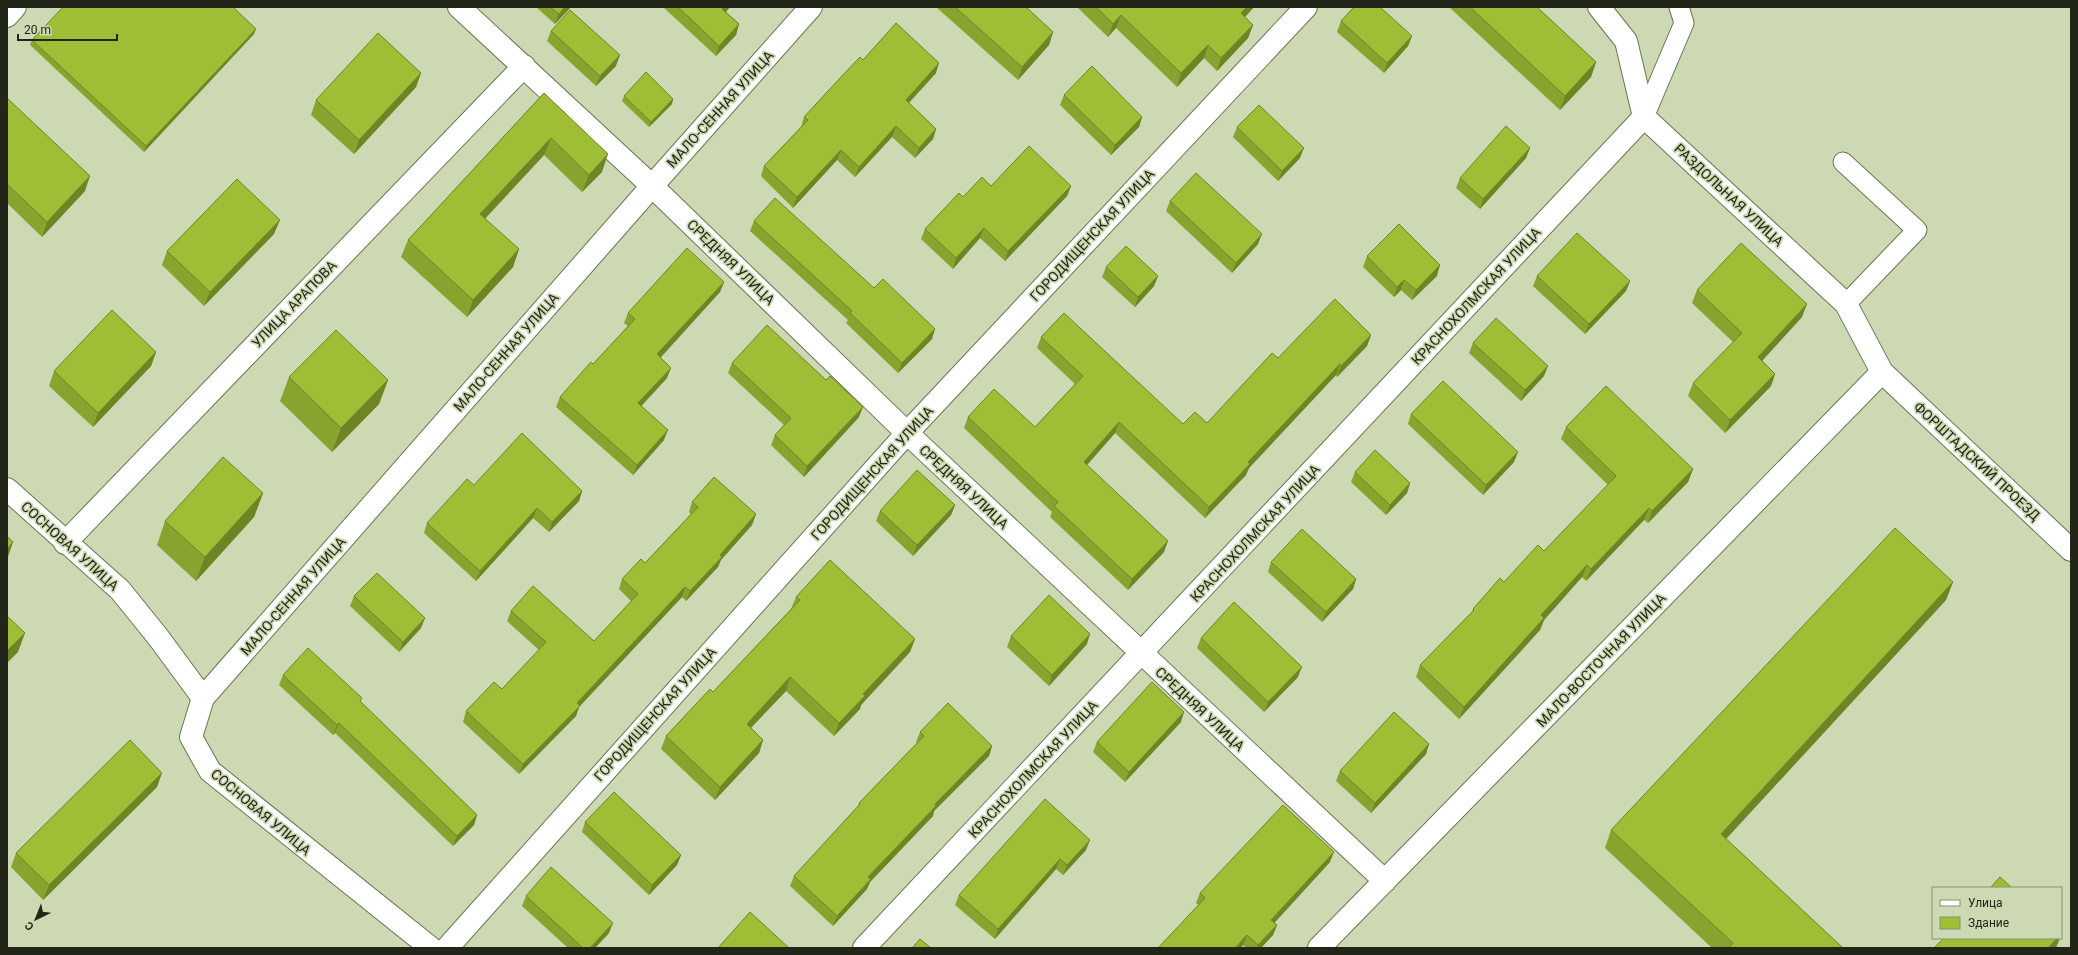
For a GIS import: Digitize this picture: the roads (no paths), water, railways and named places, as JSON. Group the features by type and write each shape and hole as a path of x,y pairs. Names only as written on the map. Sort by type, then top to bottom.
{"street":[{"path":"7,16 15,7"},
{"name":"СРЕДНЯЯ УЛИЦА","path":"459,7 652,186 907,433 1385,882"},
{"name":"МАЛО-СЕННАЯ УЛИЦА","path":"203,698 811,7"},
{"name":"ГОРОДИЩЕНСКАЯ УЛИЦА","path":"447,948 907,433 1306,7"},
{"path":"1599,7 1626,41 1644,117"},
{"name":"УЛИЦА АРАПОВА","path":"65,542 524,66"},
{"name":"РАЗДОЛЬНАЯ УЛИЦА","path":"1644,117 1846,304 1882,372"},
{"name":"КРАСНОХОЛМСКАЯ УЛИЦА","path":"864,948 1644,117"},
{"name":"ФОРШТАДСКИЙ ПРОЕЗД","path":"1882,372 2071,550"},
{"name":"МАЛО-ВОСТОЧНАЯ УЛИЦА","path":"1318,948 1385,882 1882,372"},
{"name":"СОСНОВАЯ УЛИЦА","path":"7,489 120,590 158,637 203,698 190,737 210,771 431,948"}],"lane":[{"path":"1644,117 1684,22 1679,7"},
{"path":"1843,162 1917,230 1846,304"}]}
